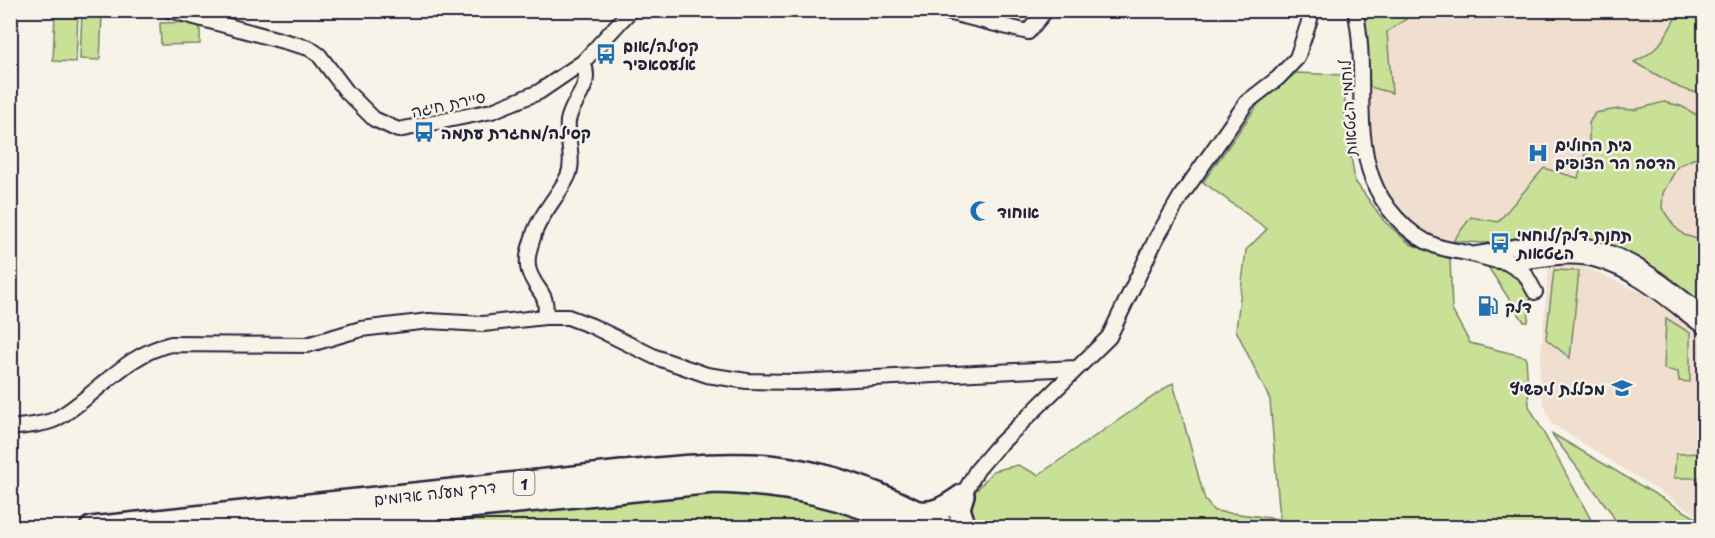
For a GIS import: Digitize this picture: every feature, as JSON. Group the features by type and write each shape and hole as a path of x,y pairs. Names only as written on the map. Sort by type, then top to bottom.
{"highway":[{"name":"דרך מעלה אדומים","path":"91,528 699,465 739,465 801,471 863,489 914,520"},
{"name":"דרך מעלה אדומים","path":"263,528 714,482 754,483 795,488 947,528"},
{"path":"914,520 944,508 963,495"},
{"path":"963,495 959,508 965,528"}],"street":[{"name":"סיירת חיגה","path":"170,10 309,48 319,55 346,92 374,119 398,130 492,111 539,92 583,62 631,10"},
{"path":"939,10 1028,32 1046,10"},
{"path":"963,495 977,470 995,448 1109,337 1156,239 1181,196 1247,102 1278,78 1297,58 1313,10"},
{"name":"לוחמי הגטאות","path":"1354,10 1360,42 1364,138 1372,180 1392,212 1420,238 1437,246 1506,262 1569,256 1598,260 1637,278 1704,327"},
{"path":"545,317 547,306 544,296 534,284 529,270 528,255 541,220 569,174 568,120 584,89 587,71 583,62"},
{"name":"לוחמי הגטאות","path":"1471,254 1536,243 1574,244 1605,250 1641,268 1704,315"},
{"path":"1506,262 1525,274 1535,292"},
{"path":"10,428 54,420 134,358 153,348 171,344 307,345 361,329 429,321 483,324 545,317 568,317 592,326 655,357 706,375 747,381 807,381 1076,368"}],"shaded area":[{"name":"בית החולים הדסה הר הצופים","path":"1361,11 1701,11 1704,21 1704,306 1643,266 1542,241 1482,243 1453,241 1424,233 1411,225 1394,207 1375,166 1369,140 1369,65"},
{"name":"מכללת ליפשיץ","path":"1549,264 1587,268 1641,292 1691,327 1704,340 1704,517 1700,517 1551,423 1542,399 1539,376"}],"green space":[{"path":"1361,11 1400,11 1406,19 1387,32 1392,93 1370,87 1367,45"},
{"path":"1679,11 1701,11 1704,21 1704,95 1680,88 1634,62 1657,47"},
{"path":"55,13 78,13 76,62 53,61"},
{"path":"82,13 102,14 100,60 80,59"},
{"path":"200,22 200,44 161,45 160,23"},
{"path":"1296,73 1345,75 1345,118 1355,181 1384,221 1410,244 1450,258 1452,310 1470,343 1526,357 1529,406 1595,527 970,528 966,516 975,492 993,471 1018,465 1038,475 1173,383 1205,500 1214,511 1280,519 1270,400 1236,330 1246,250 1267,229 1203,182 1259,103"},
{"path":"1664,102 1681,106 1704,119 1704,157 1678,166 1663,193 1662,208 1674,226 1684,235 1704,241 1704,306 1643,266 1542,241 1482,243 1453,241 1471,217 1498,222 1544,168 1578,178 1589,140 1589,123 1595,113 1618,109 1634,110"},
{"path":"1488,267 1519,274 1531,291 1528,322 1524,322"},
{"path":"1554,270 1579,271 1570,358 1546,339"},
{"path":"1666,318 1690,333 1690,382 1679,381 1678,372 1664,369"},
{"path":"1551,433 1701,521 1702,527 1619,527 1610,511"},
{"path":"1704,453 1704,478 1674,478 1676,454"},
{"path":"702,494 770,497 815,504 879,527 369,528"}],"place":[{"name":"קסילה/אום אלעסאפיר","path":"606,54"},
{"name":"קסילה/מחגרת עתמה","path":"424,132"},
{"name":"בית החולים הדסה הר הצופים","path":"1538,153"},
{"name":"אוחוד","path":"980,211"},
{"name":"תחנת דלק/לוחמי הגטאות","path":"1500,243"},
{"name":"דלק","path":"1488,306"},
{"name":"מכללת ליפשיץ","path":"1622,388"}]}
